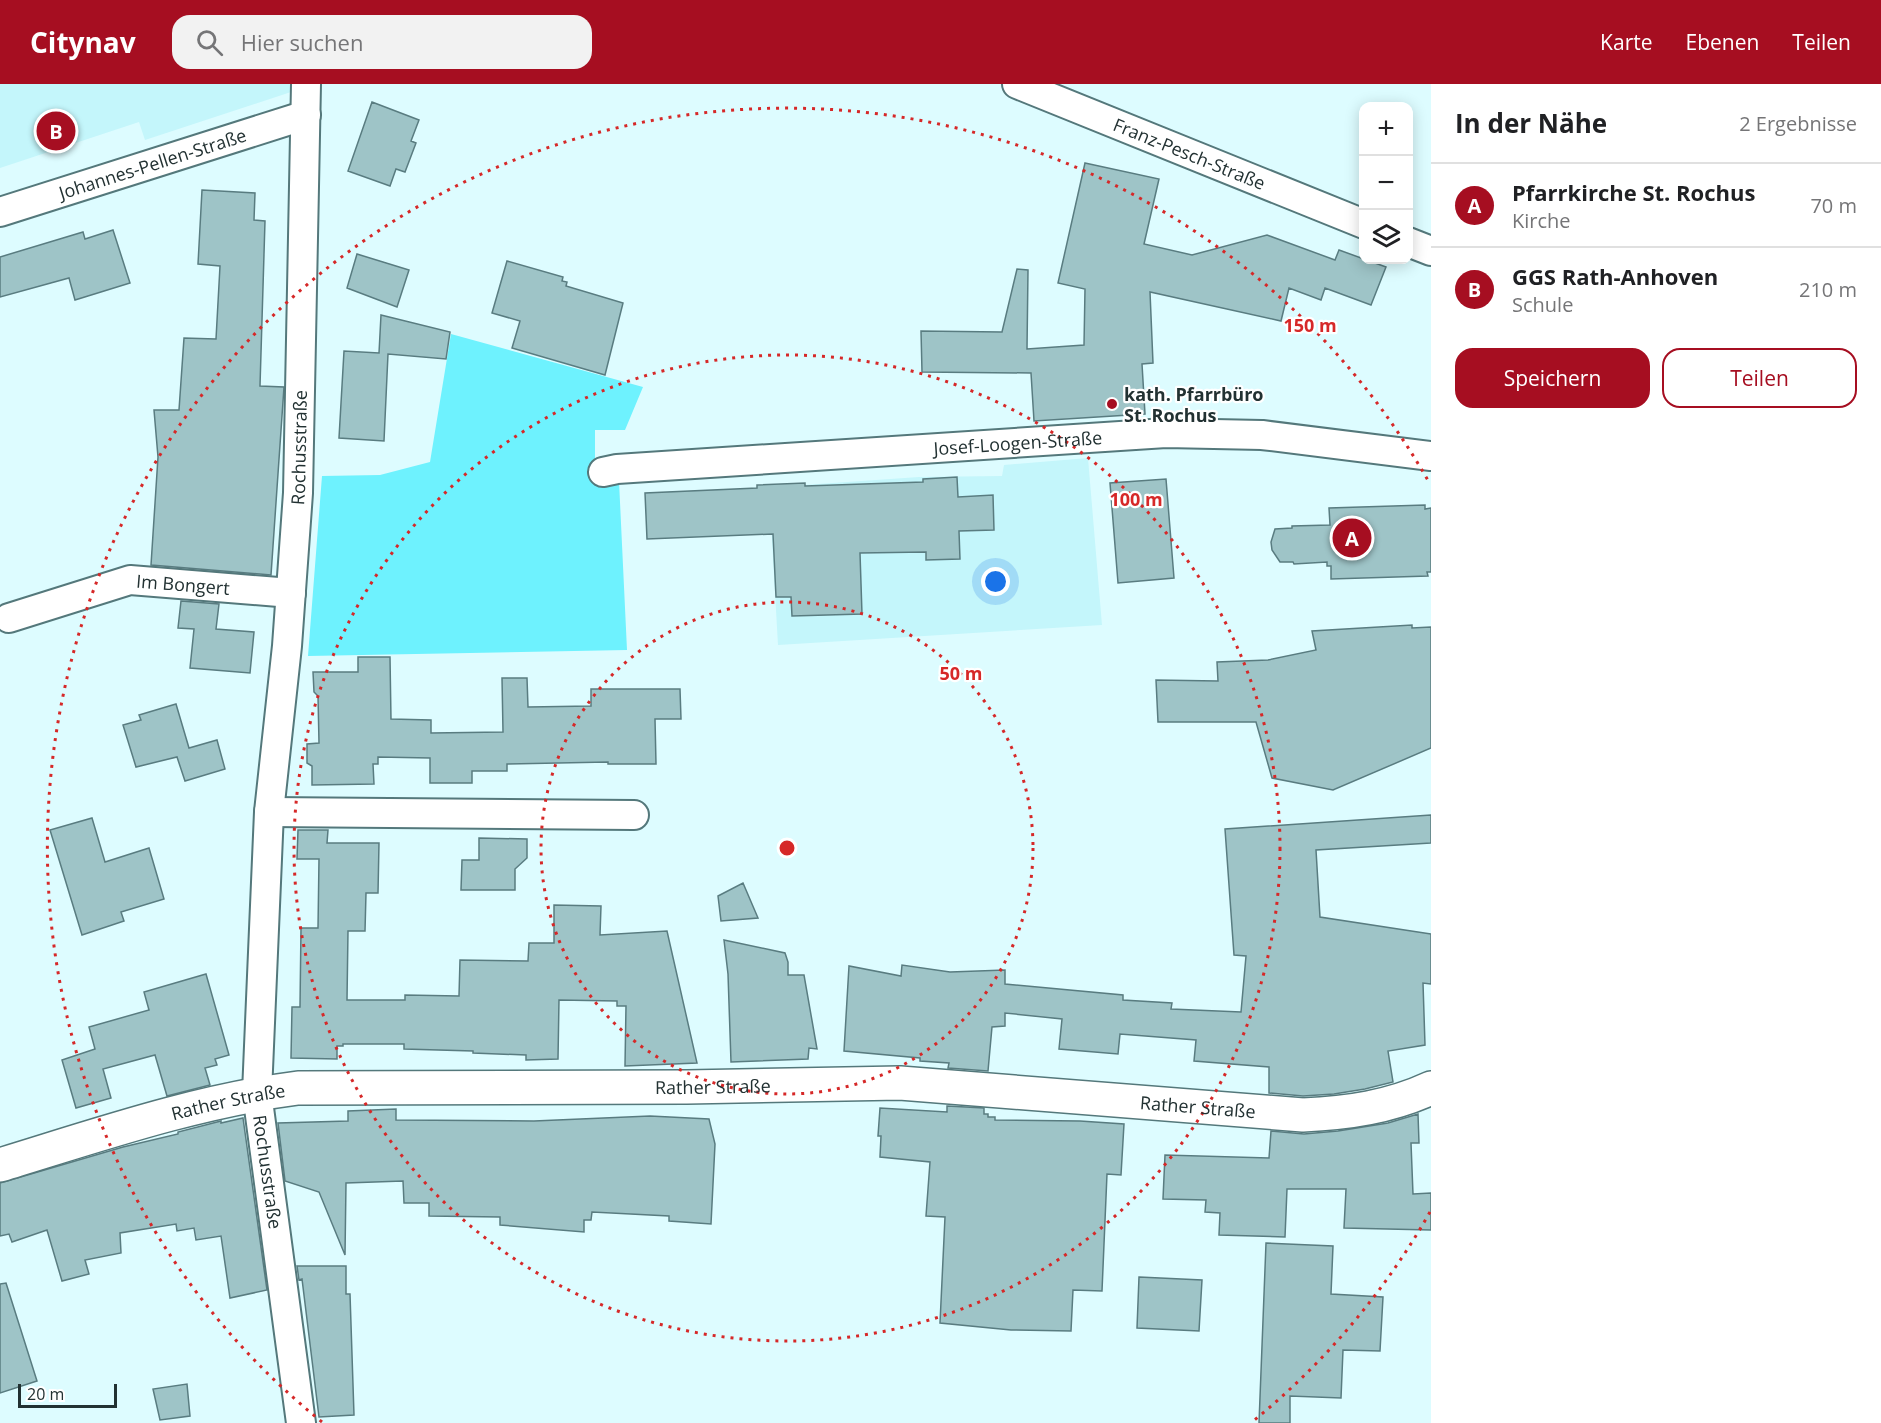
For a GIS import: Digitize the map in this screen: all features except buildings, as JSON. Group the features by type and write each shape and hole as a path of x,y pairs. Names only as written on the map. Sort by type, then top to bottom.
{"main road":[{"name":"Rather Straße","path":"0,1165 135,1124 257,1093 298,1088 687,1087 900,1083 1303,1115 1356,1111 1388,1104 1431,1088"}],"street":[{"name":"Rochusstraße","path":"301,1423 257,1093 269,812 291,593 298,493 306,84"},
{"name":"Franz-Pesch-Straße","path":"1017,84 1359,222"},
{"name":"Johannes-Pellen-Straße","path":"0,212 306,116"},
{"path":"1413,244 1431,251"},
{"name":"Josef-Loogen-Straße","path":"603,472 618,469 1166,433 1262,435 1431,456"},
{"name":"Im Bongert","path":"9,618 130,580 291,593"},
{"path":"269,812 634,815"}],"shaded area":[{"path":"0,84 291,84 291,92 145,140 139,122 0,168"},
{"path":"451,334 643,387 625,430 595,430 595,482 619,481 627,650 308,656 322,476 380,475 430,462"},
{"path":"1088,458 1102,625 778,645 771,522 804,485 919,477 1002,476 1004,465"}],"place":[{"name":"GGS Rath-Anhoven","path":"56,131"},
{"name":"kath. Pfarrbüro St. Rochus","path":"1112,404"},
{"name":"Pfarrkirche St. Rochus","path":"1352,538"}]}
